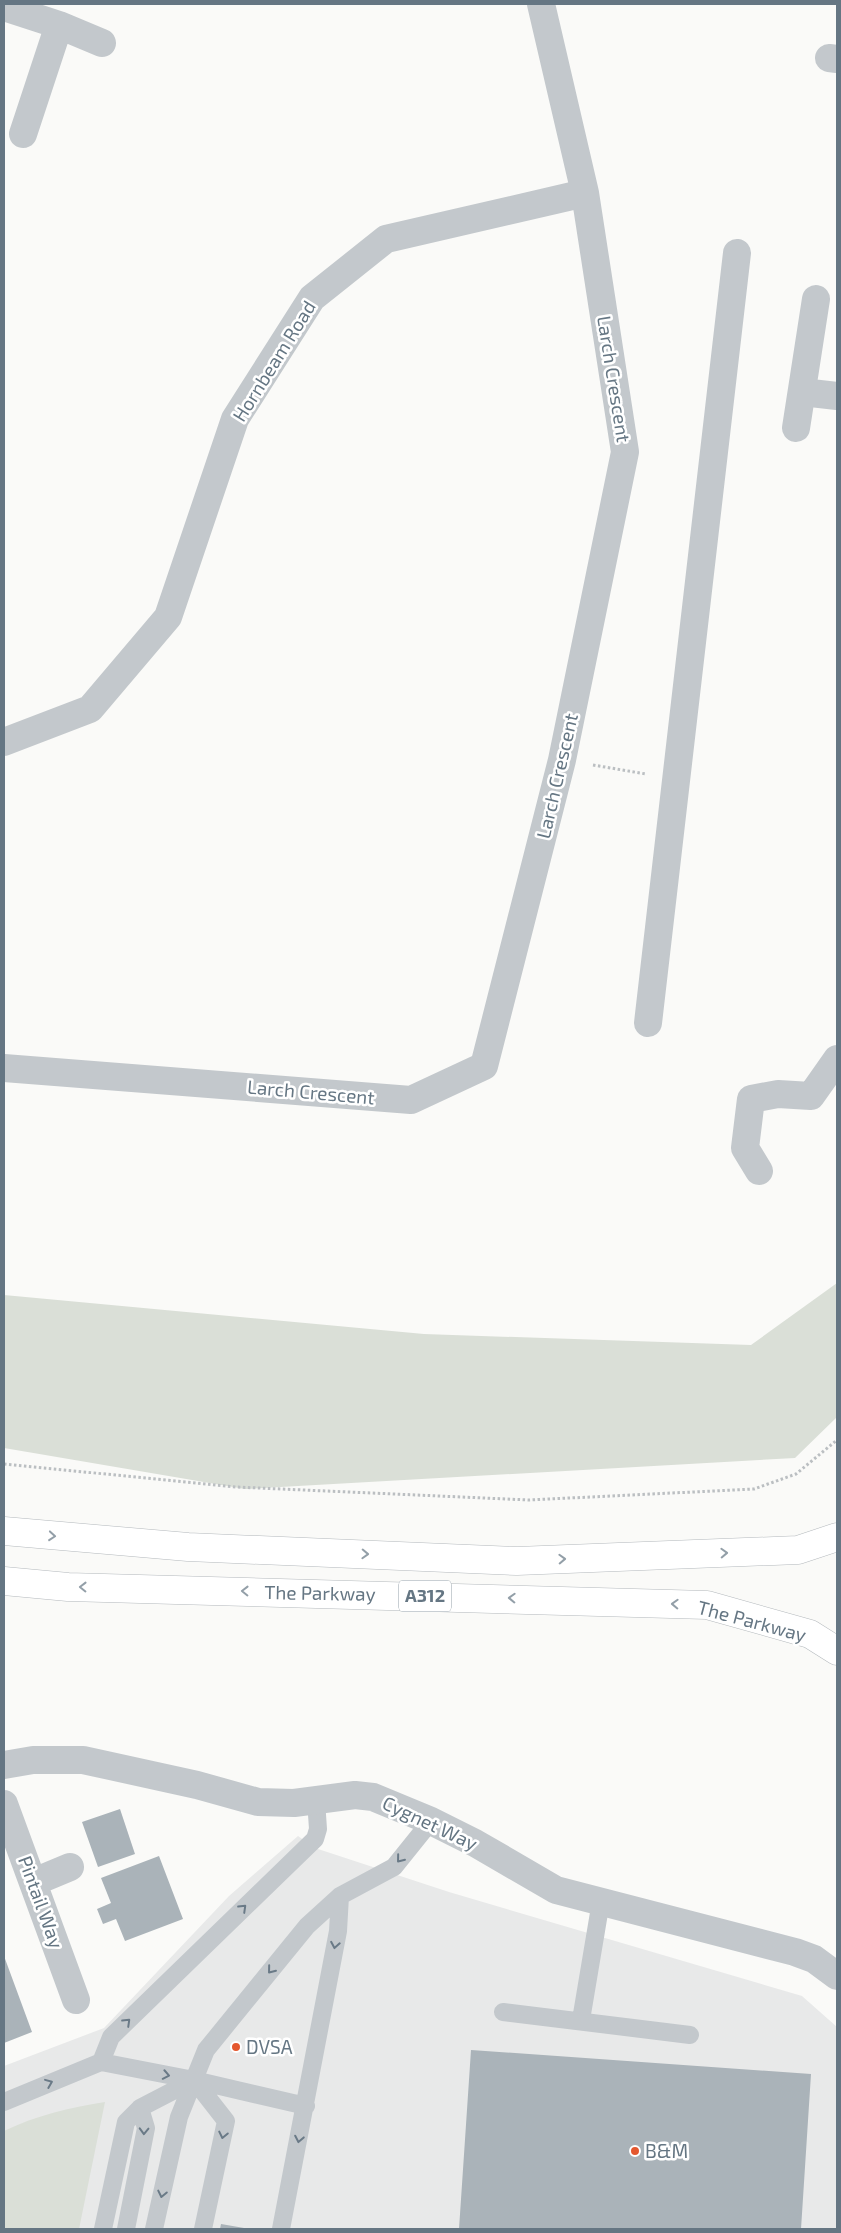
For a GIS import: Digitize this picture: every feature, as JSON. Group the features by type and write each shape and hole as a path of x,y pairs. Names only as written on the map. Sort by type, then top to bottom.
{"highway":[{"name":"The Parkway","path":"4,1532 188,1547 516,1561 798,1550 837,1536"},
{"name":"The Parkway","path":"4,1581 68,1587 708,1605 810,1634 837,1651"}],"street":[{"name":"Larch Crescent","path":"4,1068 411,1100 484,1066 562,760 625,452 586,193 541,4"},
{"path":"4,7 58,25 102,43"},
{"path":"23,134 58,25"},
{"name":"Hornbeam Road","path":"4,742 90,709 168,617 235,419 312,298 386,239 586,193"},
{"path":"648,1023 737,253"},
{"path":"796,428 816,299"},
{"path":"802,392 837,396"},
{"path":"759,1171 745,1148 751,1099 778,1094 811,1096 837,1059"},
{"name":"Cygnet Way","path":"4,1765 33,1760 82,1760 197,1785 258,1802 294,1803 355,1795 373,1797 431,1821 475,1843 556,1890 795,1952 814,1959 837,1976"},
{"name":"Pintail Way","path":"4,1804 76,2000"},
{"path":"34,1882 70,1868"}],"lane":[{"path":"101,2062 111,2037 316,1840 318,1829 316,1800"},
{"path":"154,2229 179,2117 206,2050 306,1926 340,1896 394,1867 431,1821"},
{"path":"281,2229 338,1931 340,1896"},
{"path":"580,2020 601,1901"},
{"path":"503,2012 690,2035"},
{"path":"4,2102 101,2062 194,2080 306,2106"},
{"path":"103,2229 126,2122 140,2108 194,2080"},
{"path":"194,2080 226,2120 203,2229"},
{"path":"126,2229 146,2128 140,2108"}],"path":[{"path":"562,760 676,779"},
{"path":"4,1464 236,1487 530,1500 754,1489 796,1474 837,1440"}],"shaded area":[{"path":"837,1283 837,1417 795,1458 245,1489 4,1448 4,1295 424,1334 751,1345"},
{"path":"298,1836 315,1848 449,1892 802,1996 837,2027 837,2229 4,2229 4,2066 104,2028 229,1896"},
{"path":"105,2102 79,2229 4,2229 4,2131 53,2113"}],"building":[{"path":"120,1809 135,1854 98,1867 82,1822"},
{"path":"159,1856 183,1919 125,1941 116,1919 103,1924 97,1909 111,1903 101,1878"},
{"path":"4,1956 32,2032 4,2043"},
{"name":"B&M","path":"471,2050 811,2074 801,2229 459,2229"},
{"path":"221,2224 244,2228 244,2229 220,2229"}],"place":[{"name":"DVSA","path":"236,2047"},
{"name":"B&M","path":"635,2151"}]}
